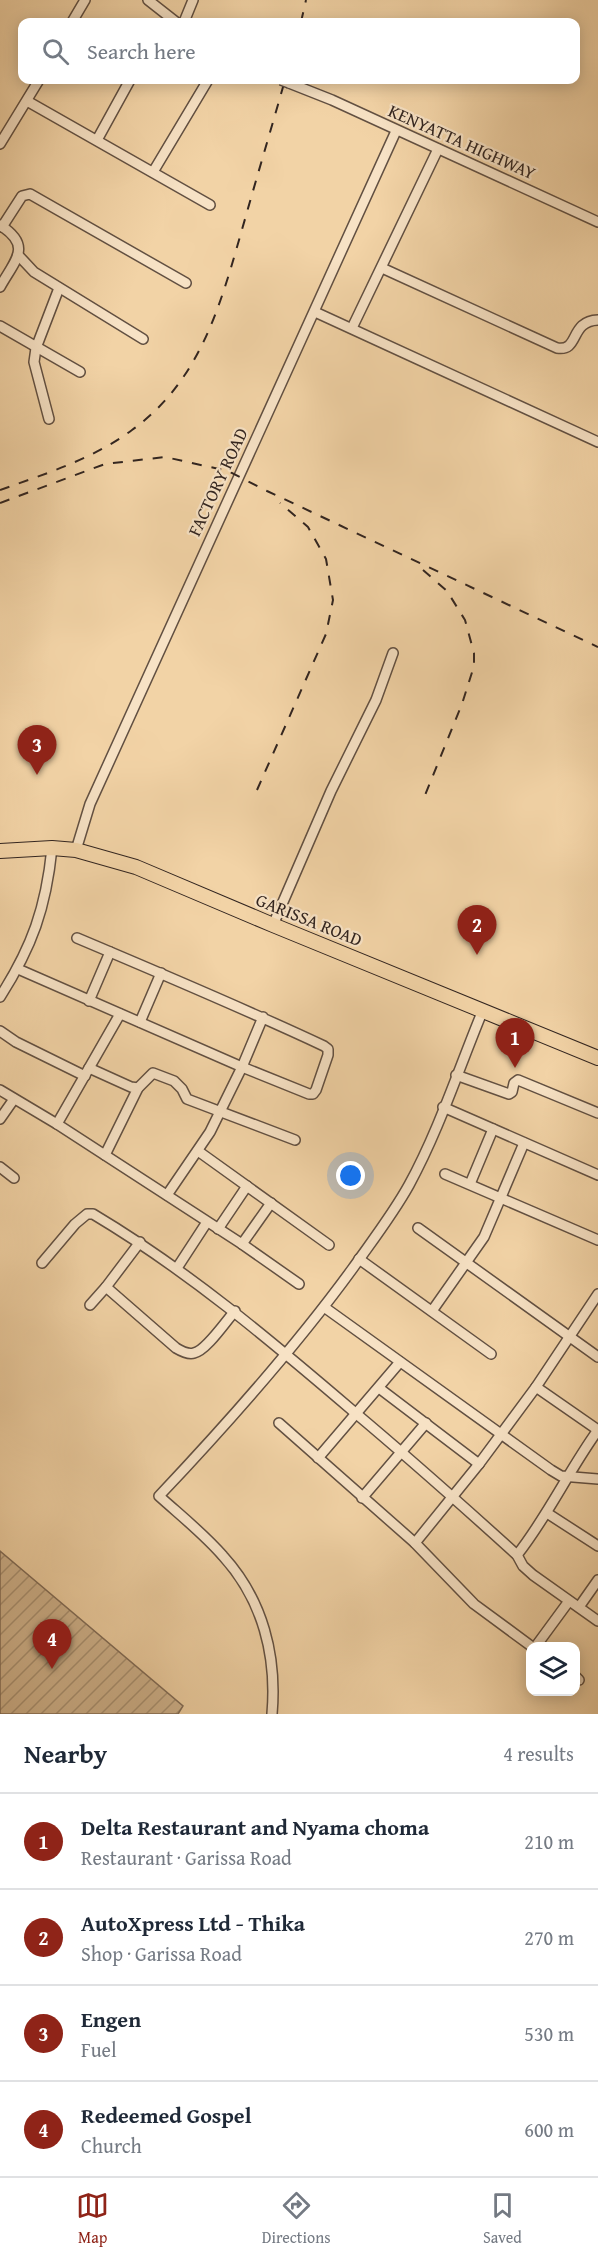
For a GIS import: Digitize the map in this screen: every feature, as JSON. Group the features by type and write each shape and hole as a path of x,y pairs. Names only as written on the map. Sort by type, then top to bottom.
{"highway":[{"name":"GARISSA ROAD","path":"0,851 52,848 76,850 136,867 598,1058"}],"street":[{"path":"74,18 85,0"},
{"path":"148,0 162,18"},
{"path":"186,18 193,0"},
{"path":"0,144 37,84"},
{"path":"97,140 128,84"},
{"path":"153,172 206,84"},
{"name":"KENYATTA HIGHWAY","path":"290,84 332,100 598,222"},
{"path":"27,101 210,205"},
{"name":"FACTORY ROAD","path":"76,850 90,804 396,131"},
{"path":"352,328 438,149"},
{"path":"0,287 20,247 17,238 1,226 22,196 30,194 186,283"},
{"path":"18,255 34,272 143,339"},
{"path":"382,268 557,348 569,347 583,324 589,320 598,320"},
{"path":"49,419 34,362 36,348 59,288"},
{"path":"315,312 598,442"},
{"path":"0,326 80,372"},
{"path":"273,925 331,791 376,699 393,653"},
{"path":"0,997 18,969 44,905 49,884 52,848"},
{"path":"18,969 242,1067 309,1094 313,1094 316,1090 328,1049 324,1046 263,1017 77,938"},
{"path":"89,1000 110,952"},
{"path":"140,1022 161,974"},
{"path":"272,1714 273,1668 267,1637 257,1608 240,1576 222,1554 159,1496 242,1407 324,1307 408,1186 483,1010"},
{"path":"57,1124 120,1014"},
{"path":"167,1195 198,1151 222,1111 263,1017"},
{"path":"0,1031 16,1042 87,1072 138,1088"},
{"path":"105,1155 138,1088 149,1075 158,1074 179,1085 186,1098 295,1140"},
{"path":"456,1075 508,1094 512,1092 514,1083 518,1080 598,1113"},
{"path":"0,1090 167,1195 299,1284"},
{"path":"0,1119 14,1100"},
{"path":"443,1107 598,1175"},
{"path":"470,1184 493,1129"},
{"path":"432,1311 484,1237 524,1143"},
{"path":"198,1151 329,1245"},
{"path":"0,1167 14,1178"},
{"path":"445,1174 598,1240"},
{"path":"218,1229 247,1186"},
{"path":"242,1244 271,1203"},
{"path":"42,1263 75,1224 87,1214 93,1214 140,1242 234,1311 286,1354 454,1497 517,1555 532,1575 598,1621"},
{"path":"177,1268 207,1222"},
{"path":"418,1228 598,1358"},
{"path":"90,1305 140,1242"},
{"path":"359,1258 491,1354"},
{"path":"106,1287 176,1348 186,1353 194,1354 202,1349 234,1311"},
{"path":"415,1543 502,1434 598,1294"},
{"path":"324,1307 551,1470 568,1477 584,1476 598,1479"},
{"path":"318,1458 400,1362"},
{"path":"517,1555 547,1513 598,1430 536,1387"},
{"path":"379,1388 479,1464"},
{"path":"279,1423 415,1543 474,1604 526,1643"},
{"path":"362,1498 426,1423"},
{"path":"547,1513 598,1546"},
{"path":"579,1607 598,1580"},
{"path":"540,1642 569,1601"}],"shaded area":[{"path":"0,1551 183,1706 178,1714 0,1714"}],"railway":[{"path":"302,18 306,0"},
{"path":"0,490 68,465 117,440 156,410 176,387 193,362 228,279 284,84"},
{"path":"0,503 105,464 165,457 228,471 598,647"},
{"path":"257,790 326,634 333,600 326,559 308,527 280,503"},
{"path":"423,570 447,591 465,620 474,653 474,666 462,704 423,800"}],"place":[{"name":"Engen","path":"37,775"},
{"name":"AutoXpress Ltd - Thika","path":"477,955"},
{"name":"Delta Restaurant and Nyama choma","path":"515,1068"},
{"name":"Redeemed Gospel","path":"52,1669"}]}
